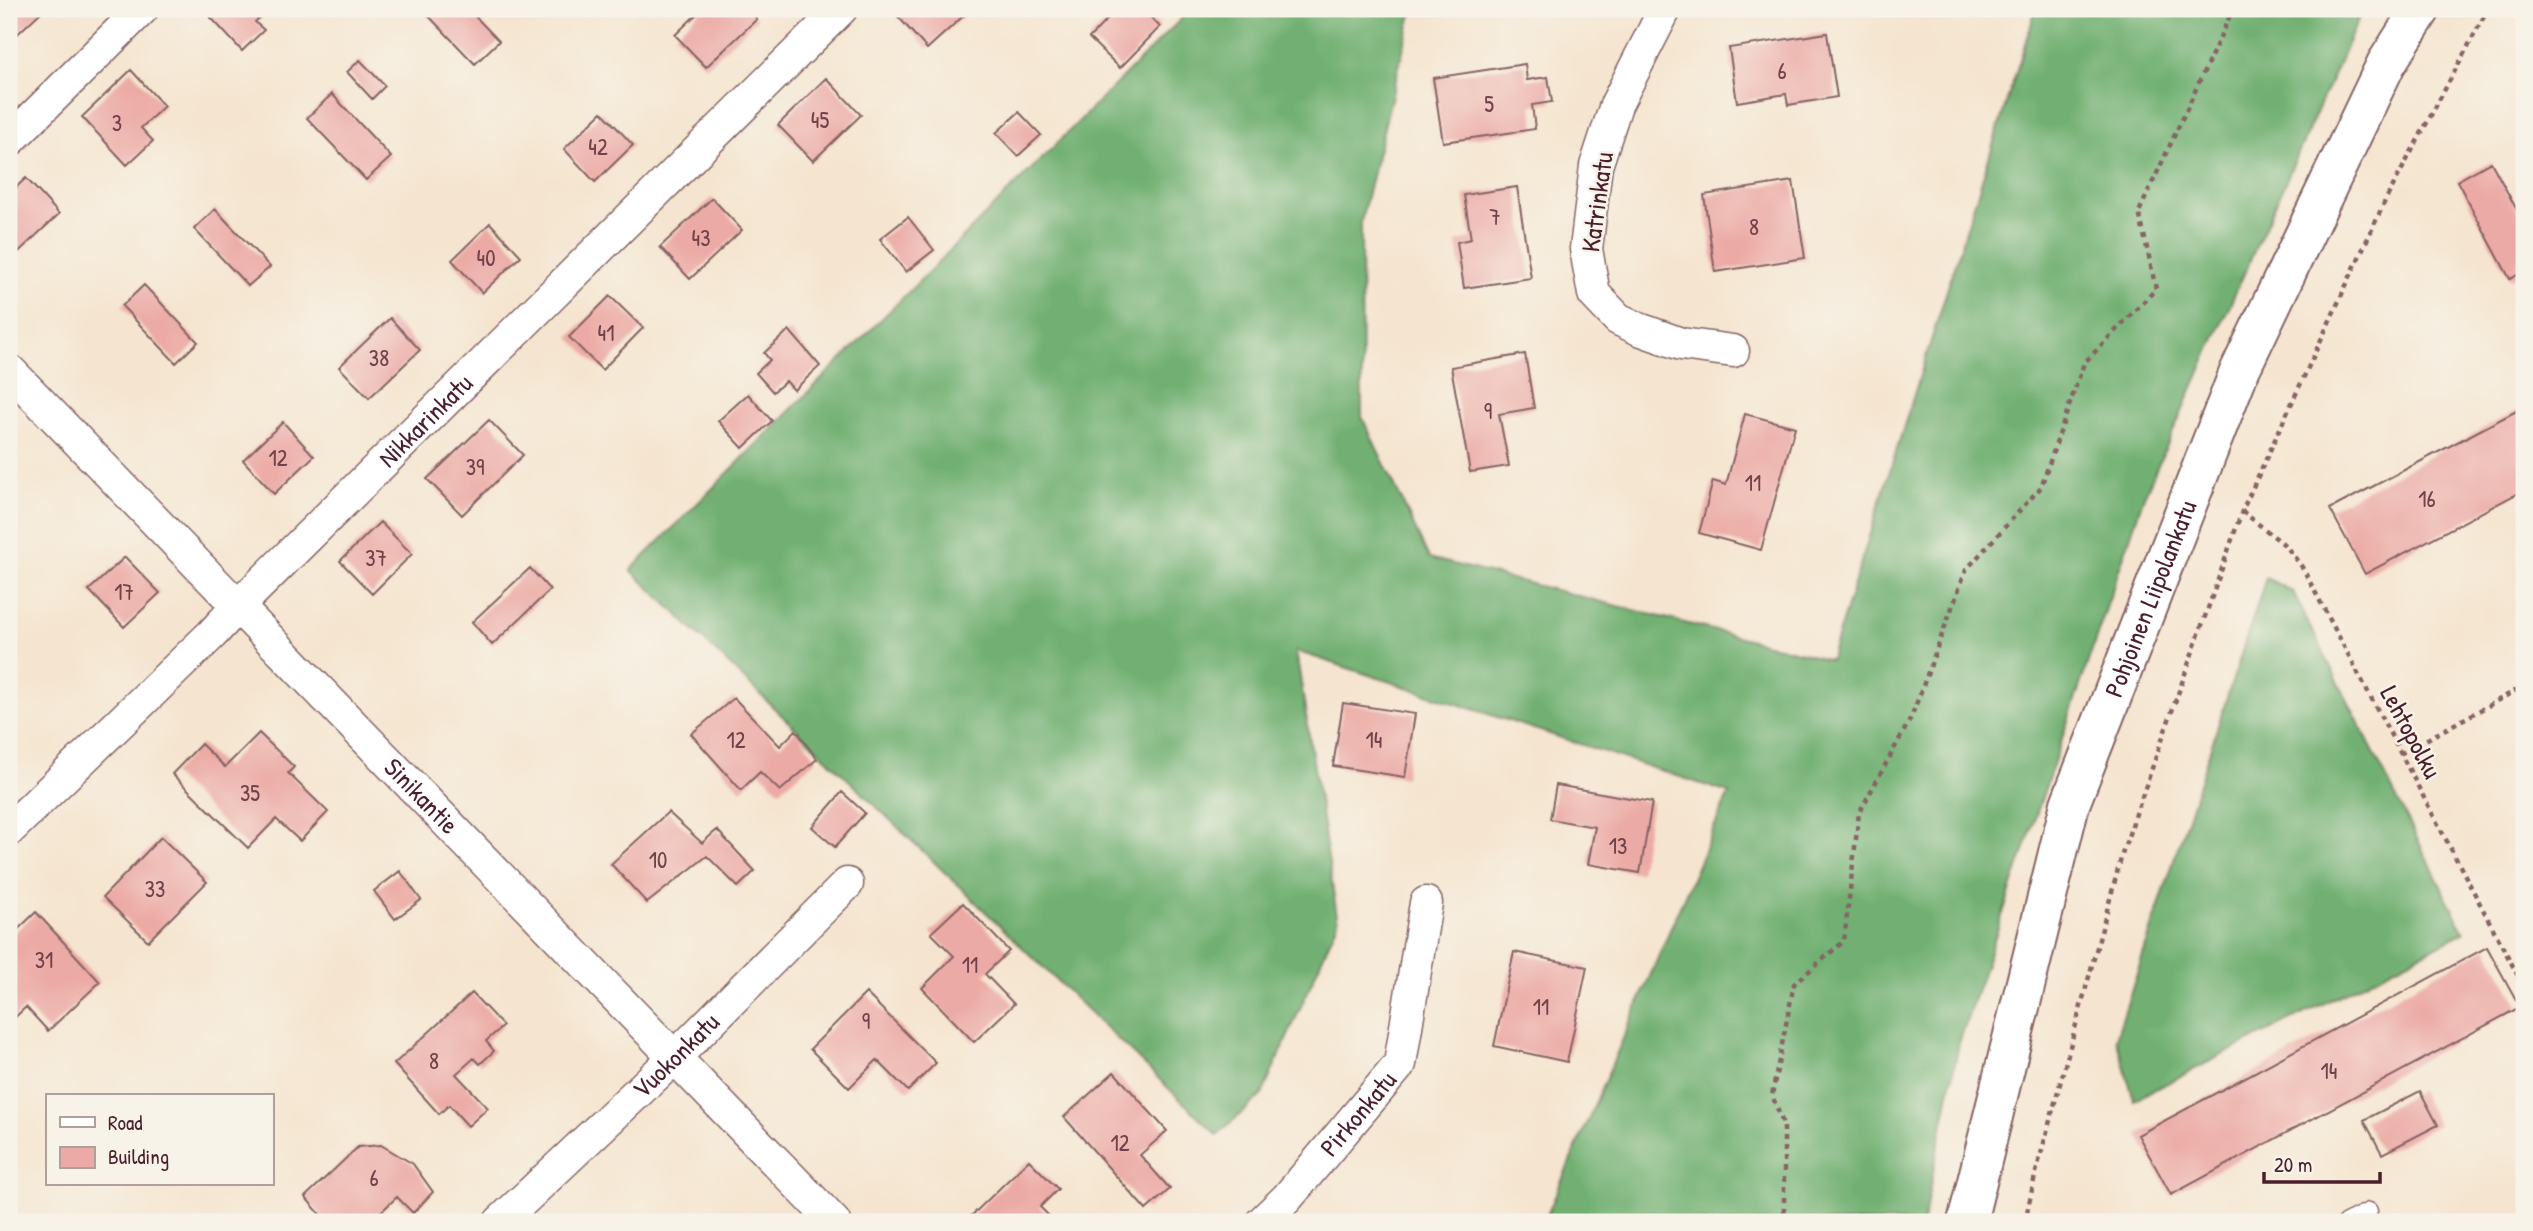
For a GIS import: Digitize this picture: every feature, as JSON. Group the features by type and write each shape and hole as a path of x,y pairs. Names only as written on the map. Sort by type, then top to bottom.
{"street":[{"path":"9,141 142,9"},
{"name":"Nikkarinkatu","path":"9,830 212,634 841,9"},
{"name":"Katrinkatu","path":"1665,9 1616,105 1596,166 1586,249 1594,294 1618,319 1639,329 1681,344 1733,351"},
{"name":"Pohjoinen Liipolankatu","path":"1967,1222 2070,804 2239,372 2386,64 2421,9"},
{"name":"Sinikantie","path":"9,370 834,1222"},
{"name":"Vuokonkatu","path":"500,1222 674,1058 847,884"},
{"name":"Pirkonkatu","path":"1262,1222 1287,1198 1400,1064 1426,904"}],"lane":[{"path":"2346,1222 2369,1211"}],"path":[{"path":"1784,1222 1784,1126 1772,1095 1794,984 1844,941 1859,813 1911,718 1966,570 2041,487 2084,363 2156,289 2138,212 2233,9"},
{"path":"2025,1222 2123,851 2242,512 2385,201 2488,9"},
{"name":"Lehtopolku","path":"2242,512 2286,546 2302,567 2524,987"},
{"path":"2400,754 2524,686"}],"green space":[{"path":"1191,9 1413,9 1361,221 1362,417 1429,558 1830,660 2036,9 2363,9 2144,496 1959,1043 1923,1222 1544,1222 1729,793 1296,651 1338,922 1262,1095 1217,1135 631,570"},
{"path":"2266,578 2293,592 2464,932 2134,1100 2116,1038"}],"building":[{"path":"9,9 38,9 41,12 9,42"},
{"path":"203,9 269,9 255,22 264,30 242,51"},
{"path":"422,9 468,9 499,41 475,64"},
{"path":"702,9 748,9 757,19 706,67 675,35"},
{"path":"900,9 971,9 927,49 895,13"},
{"path":"1117,9 1143,9 1160,27 1120,68 1089,38"},
{"path":"1827,33 1837,97 1788,105 1786,94 1737,102 1729,48"},
{"path":"360,60 385,86 372,99 347,72"},
{"path":"1525,64 1527,80 1548,77 1552,102 1532,105 1535,129 1443,142 1433,78"},
{"path":"131,70 164,106 141,128 153,141 127,165 82,117"},
{"path":"826,78 861,115 813,161 778,125"},
{"path":"332,94 391,157 366,180 307,118"},
{"path":"602,112 633,145 595,182 564,149"},
{"path":"1019,112 1041,135 1018,156 996,133"},
{"path":"2491,162 2524,223 2524,271 2510,279 2457,181"},
{"path":"26,178 59,214 11,259 9,194"},
{"path":"1793,181 1805,258 1715,272 1704,195"},
{"path":"1517,187 1531,278 1464,288 1457,242 1471,239 1464,195"},
{"path":"712,198 742,230 690,279 660,247"},
{"path":"215,209 270,267 248,286 194,229"},
{"path":"908,217 934,250 906,272 880,239"},
{"path":"490,223 521,256 482,293 452,260"},
{"path":"144,285 198,342 176,363 122,306"},
{"path":"610,296 643,328 602,370 569,337"},
{"path":"390,318 420,350 369,398 339,367"},
{"path":"789,330 820,366 794,390 786,381 773,392 756,373 770,360 764,353"},
{"path":"1525,354 1534,408 1499,414 1509,466 1470,472 1451,367"},
{"path":"748,394 772,421 743,448 718,421"},
{"path":"2524,407 2524,490 2365,574 2330,509"},
{"path":"1745,414 1795,427 1761,550 1699,533 1713,481 1726,485"},
{"path":"489,420 523,455 462,515 427,479"},
{"path":"283,422 314,456 274,494 243,460"},
{"path":"380,522 412,554 372,594 340,561"},
{"path":"125,557 160,593 124,627 89,590"},
{"path":"530,568 550,590 492,645 472,622"},
{"path":"734,698 780,746 796,730 817,759 780,791 760,772 741,790 691,734"},
{"path":"1343,703 1415,714 1405,777 1333,766"},
{"path":"259,733 294,767 288,773 328,812 300,841 276,819 248,848 172,774 201,744 225,767"},
{"path":"1556,785 1652,802 1640,873 1588,864 1595,827 1550,819"},
{"path":"842,792 865,813 835,847 812,827"},
{"path":"668,812 702,843 717,830 755,871 738,887 707,856 647,903 611,864"},
{"path":"161,837 207,882 148,941 103,897"},
{"path":"400,871 421,900 395,919 374,891"},
{"path":"963,903 1009,951 985,974 1014,1004 974,1042 922,988 954,956 931,933"},
{"path":"36,912 100,982 48,1031 26,1007 9,1023 9,938"},
{"path":"2487,947 2520,1007 2171,1195 2138,1135"},
{"path":"1514,952 1587,967 1567,1062 1494,1046"},
{"path":"472,993 503,1026 486,1041 494,1051 480,1064 474,1058 456,1074 488,1108 468,1126 449,1105 439,1114 394,1064"},
{"path":"866,993 936,1063 908,1091 877,1060 849,1088 810,1049"},
{"path":"1114,1072 1167,1131 1140,1155 1170,1189 1146,1210 1064,1117"},
{"path":"2420,1091 2438,1125 2382,1154 2364,1120"},
{"path":"381,1145 413,1164 433,1192 413,1213 397,1197 370,1222 327,1222 305,1197 358,1147"},
{"path":"1029,1160 1058,1189 1040,1207 1055,1222 965,1222"}]}
